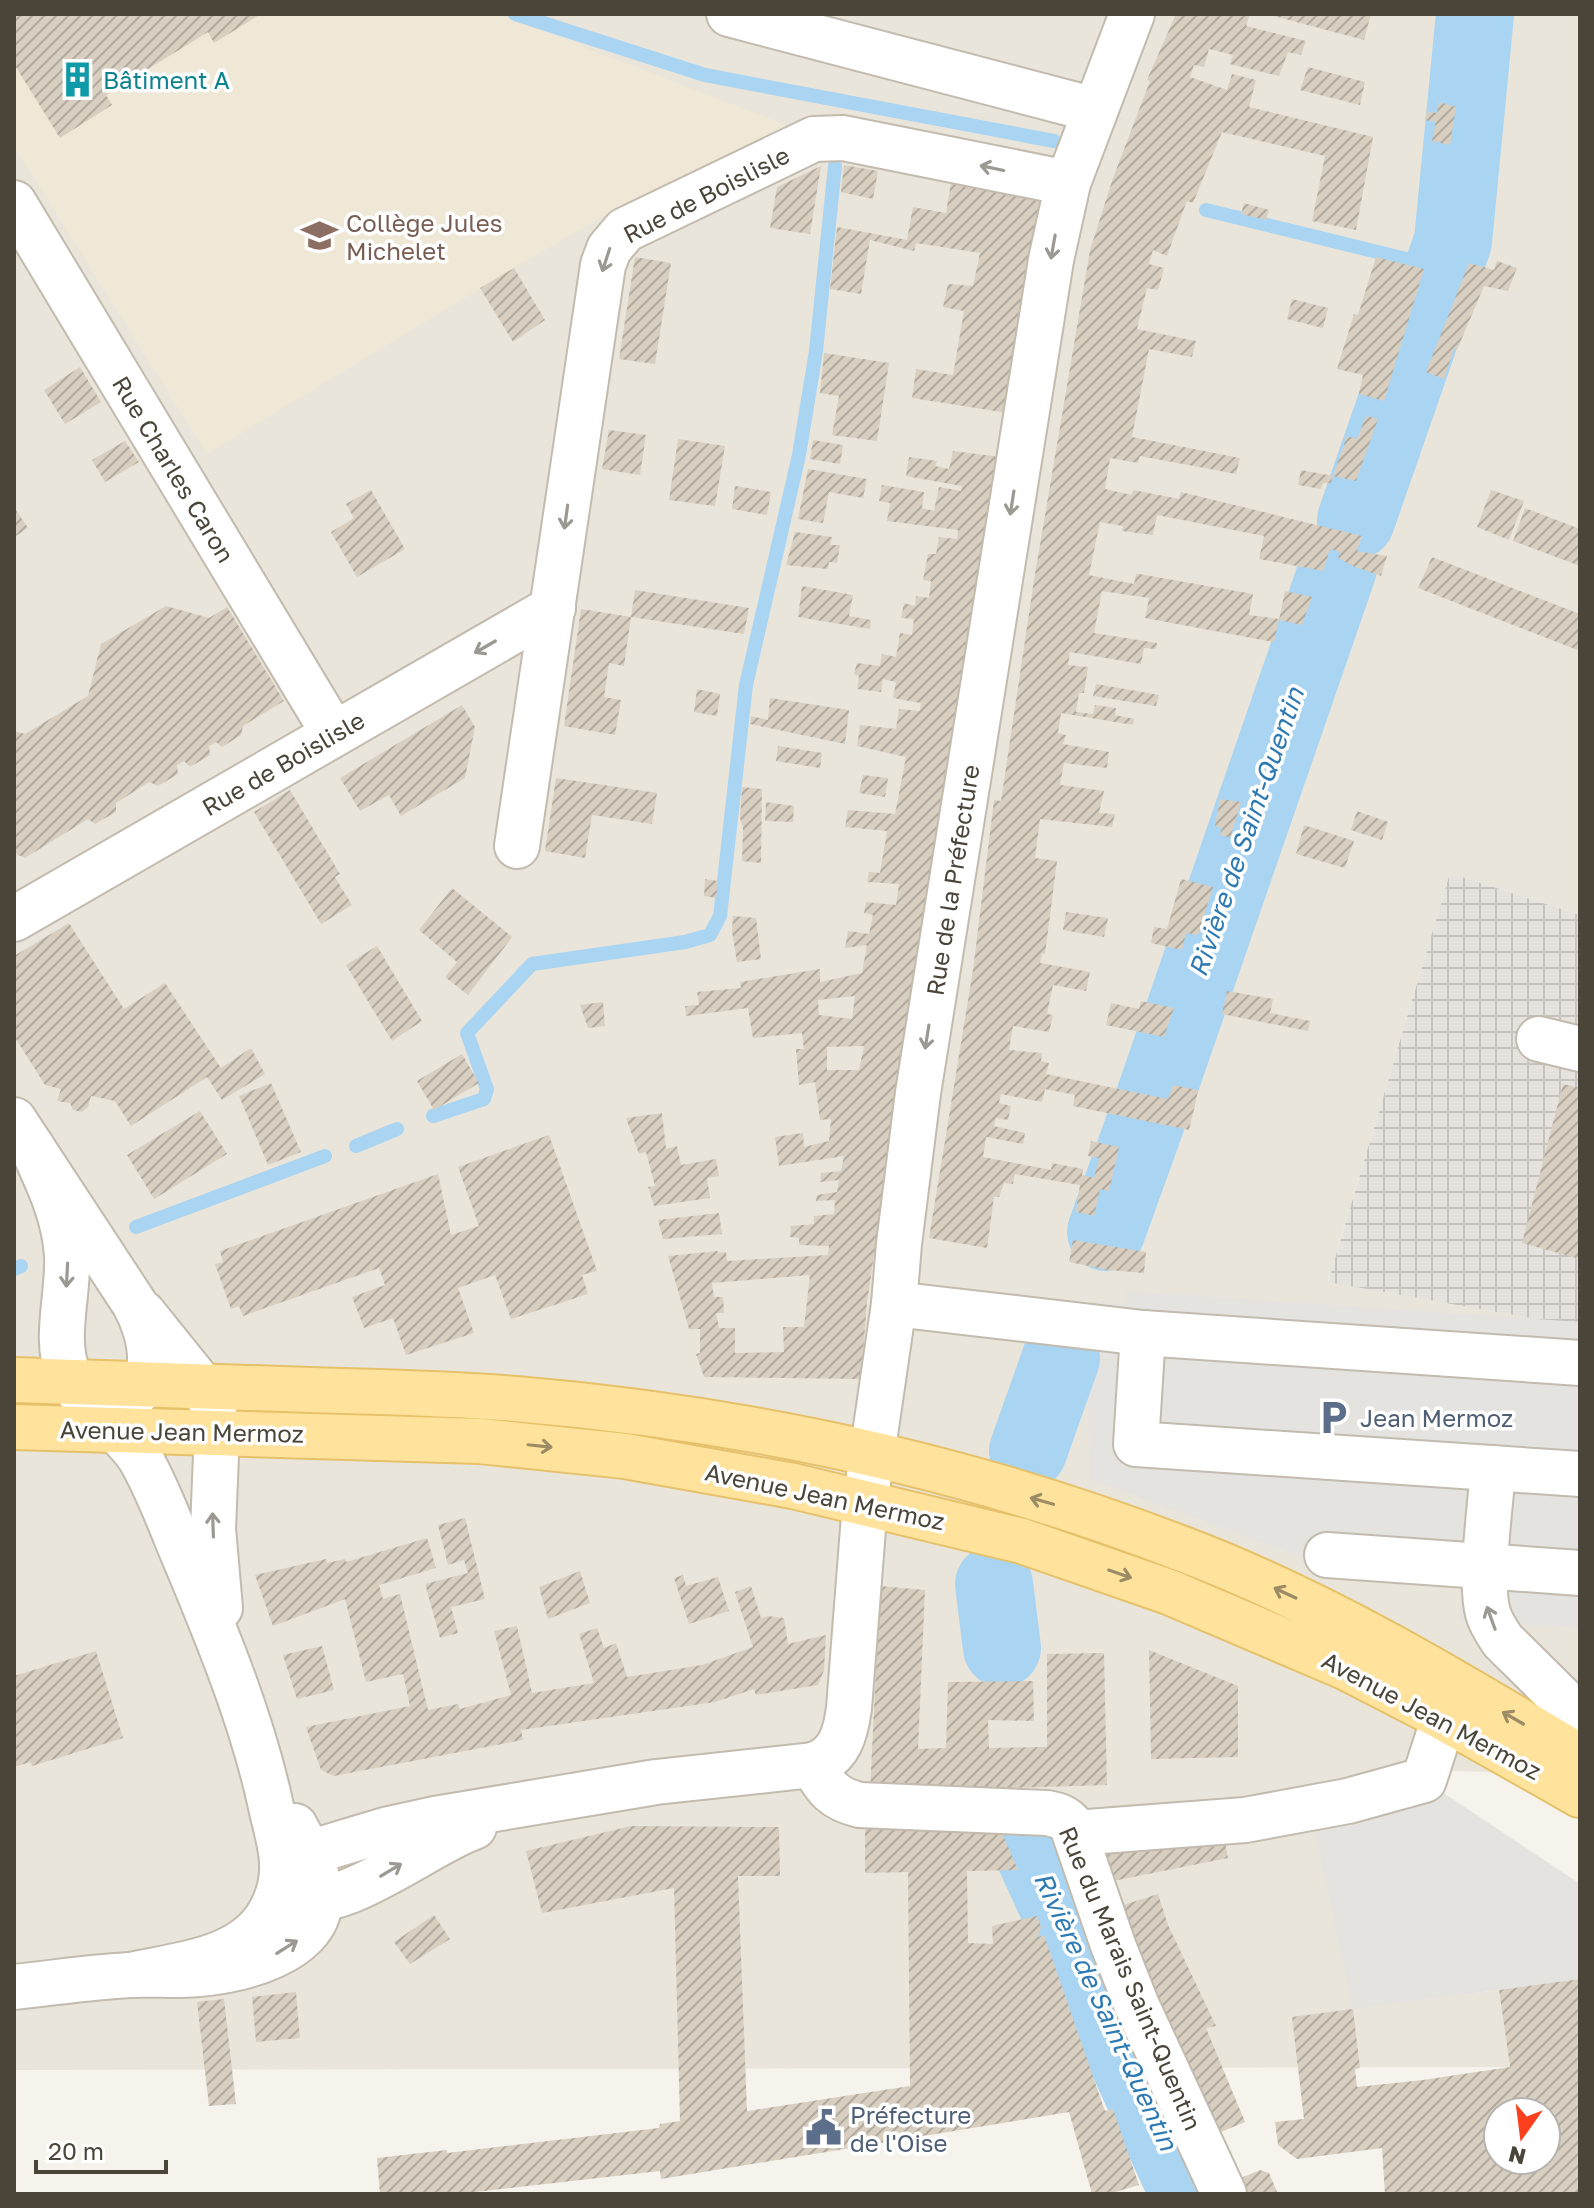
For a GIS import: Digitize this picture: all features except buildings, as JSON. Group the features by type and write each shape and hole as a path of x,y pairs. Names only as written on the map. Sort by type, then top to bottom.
{"main road":[{"name":"Avenue Jean Mermoz","path":"14,1427 146,1384 210,1407 520,1399 756,1430 871,1454 1072,1510 1223,1565 1339,1619 1580,1757"},
{"name":"Avenue Jean Mermoz","path":"18,1388 210,1407 383,1436 525,1444 625,1456 793,1486 1022,1541 1157,1587 1303,1647 1444,1718 1580,1795"}],"street":[{"path":"729,14 1095,110"},
{"name":"Rue de la Préfecture","path":"822,1760 844,1737 847,1723 865,1503 894,1304 918,1093 1049,275 1068,183 1132,14"},
{"name":"Rue de Boislisle","path":"517,846 603,265 609,249 625,230 814,139 828,137 1068,183"},
{"name":"Rue Charles Caron","path":"16,211 334,734"},
{"name":"Rue de Boislisle","path":"14,919 553,608"},
{"path":"23,1134 134,1303 210,1407 213,1520 226,1658"},
{"path":"23,1134 58,1209 66,1242 67,1273 97,1398 137,1453 154,1484 226,1658 297,1876"},
{"path":"134,1303 147,1333 149,1368 146,1384"},
{"path":"894,1304 1143,1333 1580,1363"},
{"path":"1143,1333 1136,1444 1580,1474"},
{"path":"1493,1468 1486,1598 1493,1627 1580,1717"},
{"path":"1327,1555 1580,1573"},
{"path":"1075,1833 1245,1820 1348,1801 1424,1780 1444,1718"},
{"path":"297,1876 365,1885 466,1829 557,1800 656,1782 822,1760"},
{"name":"Rue du Marais Saint-Quentin","path":"822,1760 825,1787 832,1794 860,1805 1047,1813 1062,1816 1072,1826 1133,1995 1224,2194"},
{"path":"14,1987 130,1975 204,1958 238,1945 261,1926 297,1876"}],"shaded area":[{"path":"14,14 1580,14 1580,915 1450,873 1328,1281 1580,1327 1580,1776 1407,1769 1353,2008 1499,1990 1510,2067 14,2070"},
{"name":"Collège Jules Michelet","path":"14,14 498,14 786,125 626,203 207,454 14,146"},
{"path":"1450,873 1580,915 1580,1327 1328,1282"},
{"name":"Jean Mermoz","path":"1127,1291 1580,1322 1580,1628 1457,1620 1463,1583 1348,1574 1089,1479 1088,1354 1093,1302 1126,1304"},
{"path":"1424,1780 1580,1884 1580,1979 1353,2009 1307,1794"}],"waterway":[{"path":"515,14 705,75 1054,141"},
{"name":"Rivière de Saint-Quentin","path":"1356,520 1453,241 1475,14"},
{"path":"433,1116 484,1099 487,1089 467,1033 532,964 685,942 710,935 720,916 746,685 799,455 816,351 835,166"},
{"path":"1206,210 1443,268"},
{"name":"Rivière de Saint-Quentin","path":"1155,1097 1338,568"},
{"name":"Rivière de Saint-Quentin","path":"1106,1232 1146,1121"},
{"path":"356,1146 397,1129"},
{"path":"136,1227 325,1156"},
{"path":"14,1269 21,1266"},
{"name":"Rivière de Saint-Quentin","path":"1028,1451 1061,1358"},
{"name":"Rivière de Saint-Quentin","path":"994,1584 1002,1648"},
{"name":"Rivière de Saint-Quentin","path":"1023,1829 1189,2194"}],"place":[{"name":"Bâtiment A","path":"77,79"},
{"name":"Collège Jules Michelet","path":"320,236"},
{"name":"Jean Mermoz","path":"1334,1417"},
{"name":"Préfecture de l'Oise","path":"824,2128"}]}
